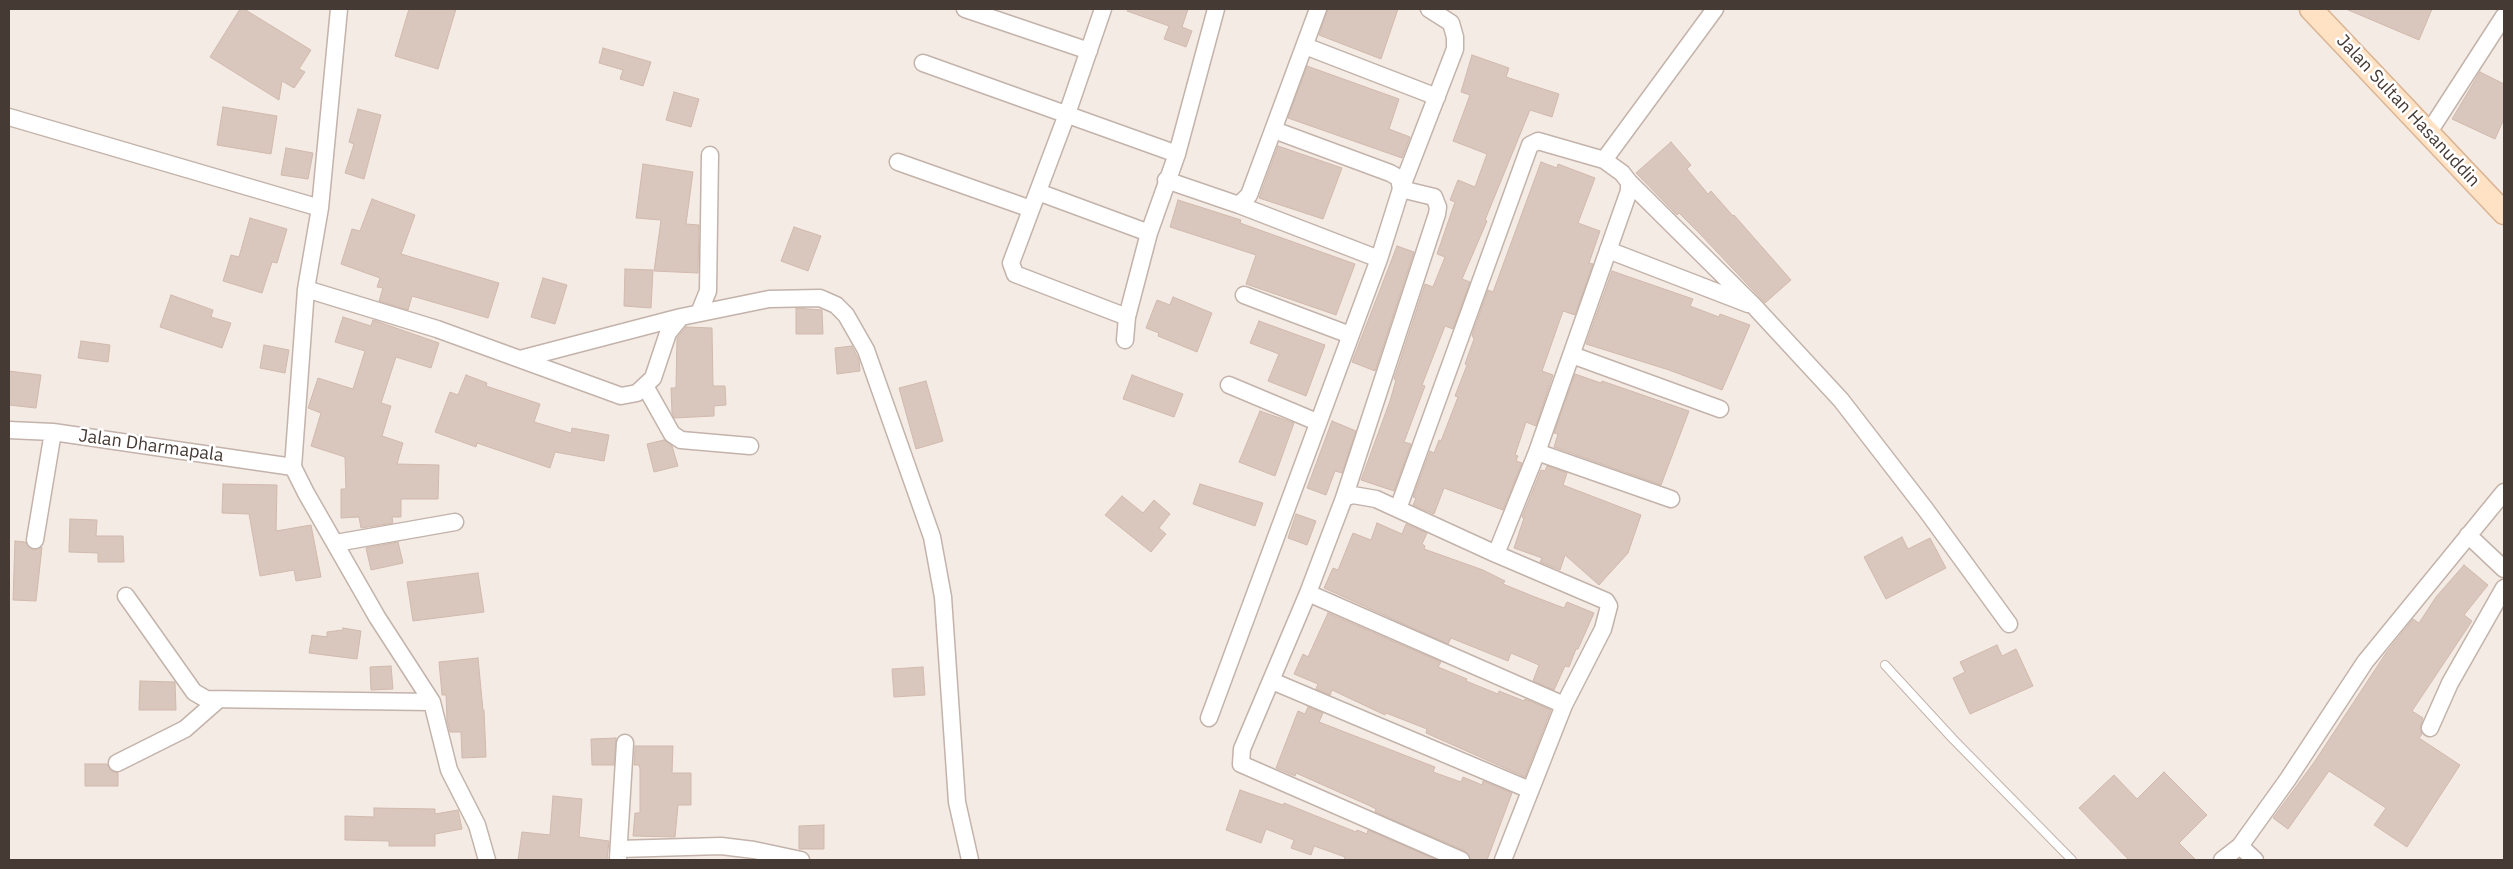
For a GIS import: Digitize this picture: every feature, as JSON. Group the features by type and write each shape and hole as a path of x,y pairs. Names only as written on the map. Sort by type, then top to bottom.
{"street":[{"path":"339,9 320,208 306,289 293,467 377,617 432,702 449,770 477,825 487,860"},
{"path":"965,9 1089,51"},
{"path":"1104,9 1011,263 1015,274 1126,317"},
{"path":"1125,340 1126,317 1149,233 1166,180 1177,154 1216,9"},
{"path":"1209,718 1317,422 1379,259 1401,188 1452,62 1456,37 1451,22 1429,9"},
{"path":"1604,160 1715,9"},
{"name":"Jalan Sultan Hasanuddin","path":"2311,9 2504,213"},
{"path":"1239,205 1248,195 1254,183 1305,46 1314,10"},
{"path":"2429,132 2504,16"},
{"path":"1305,46 1437,97"},
{"path":"923,63 1177,154"},
{"path":"9,117 320,208"},
{"path":"1274,130 1390,173 1399,178 1401,188"},
{"path":"1398,510 1530,145 1538,141 1604,160 1622,173 1754,306 1841,400 1926,510 2009,624"},
{"path":"699,313 708,290 710,154"},
{"path":"898,162 1032,209"},
{"path":"1166,180 1239,205 1379,259"},
{"path":"1496,554 1537,452 1572,355 1625,204 1629,182"},
{"path":"1401,188 1434,197 1438,207 1437,214 1344,498 1308,593 1242,750 1241,764 1461,860"},
{"path":"1038,192 1149,233"},
{"path":"1608,250 1754,306"},
{"path":"306,289 437,329 621,396 637,393 653,378 668,333 681,317"},
{"path":"1244,295 1350,335"},
{"path":"520,359 681,317 769,299 820,298 836,305 846,315 866,350 932,537 943,597 958,802 970,860"},
{"path":"1572,355 1720,409"},
{"path":"1230,385 1317,422"},
{"path":"645,386 672,434 681,440 750,446"},
{"name":"Jalan Dharmapala","path":"9,430 52,432 293,467"},
{"path":"35,540 52,432"},
{"path":"1537,452 1671,500"},
{"path":"2222,860 2240,846 2288,779 2365,662 2504,492"},
{"path":"1344,498 1353,494 1363,495 1599,597 1609,606 1603,629 1564,705 1503,860"},
{"path":"336,543 455,522"},
{"path":"2468,535 2504,568"},
{"path":"2430,728 2450,682 2504,588"},
{"path":"1308,593 1564,705"},
{"path":"126,596 194,692 206,699 432,702"},
{"path":"1272,681 1530,790"},
{"path":"117,763 185,729 218,700"},
{"path":"625,744 618,855 721,846 754,850 801,860"},
{"path":"2240,846 2255,860"}],"lane":[{"path":"1885,665 1953,739 2072,860"}],"building":[{"path":"240,9 244,9 311,50 299,69 305,72 294,88 282,81 279,100 210,57"},
{"path":"409,9 456,9 438,69 395,56"},
{"path":"1128,9 1188,9 1182,27 1192,31 1186,47 1164,39 1169,26 1127,11"},
{"path":"1328,9 1398,9 1381,59 1319,35"},
{"path":"2346,9 2432,9 2419,40"},
{"path":"603,48 651,62 643,86 620,79 623,70 599,63"},
{"path":"1472,55 1509,68 1506,77 1559,94 1552,117 1530,110 1485,220 1487,221 1462,279 1470,282 1453,329 1445,326 1422,385 1425,386 1404,442 1411,444 1394,491 1361,480 1390,401 1396,380 1394,379 1425,284 1433,287 1445,257 1437,254 1455,202 1450,200 1458,180 1475,187 1487,154 1453,141 1470,95 1461,92"},
{"path":"1307,66 1399,99 1389,129 1410,137 1402,158 1288,118"},
{"path":"2480,72 2504,84 2504,119 2495,139 2452,119"},
{"path":"674,92 699,99 691,127 666,120"},
{"path":"223,107 277,116 271,154 217,145"},
{"path":"358,109 381,115 364,179 345,173 354,144 349,142"},
{"path":"1671,142 1691,165 1687,169 1708,194 1711,191 1791,280 1765,303 1701,235 1679,213 1677,215 1636,173"},
{"path":"1278,146 1342,168 1323,219 1259,198"},
{"path":"286,148 313,153 308,179 281,175"},
{"path":"1541,162 1557,168 1558,164 1595,178 1578,223 1600,231 1589,263 1593,264 1575,315 1563,311 1542,371 1553,375 1536,426 1526,422 1515,455 1518,456 1516,461 1522,463 1503,510 1444,488 1434,514 1413,505 1416,498 1413,497 1430,451 1434,453 1439,440 1441,441 1458,397 1455,396 1467,365 1465,364 1474,339 1472,335 1488,290 1493,292"},
{"path":"643,164 693,172 686,224 699,225 698,273 654,271 661,220 636,218"},
{"path":"372,199 415,215 401,254 499,283 488,318 412,296 408,310 379,301 383,288 377,287 380,278 341,264 352,229 360,231"},
{"path":"1178,200 1241,220 1240,223 1355,264 1336,315 1246,284 1256,255 1170,227"},
{"path":"250,218 287,229 277,263 272,262 262,293 223,281 231,255 239,257"},
{"path":"794,227 821,236 808,271 781,261"},
{"path":"1397,246 1414,252 1375,371 1352,362"},
{"path":"625,269 653,270 651,308 624,306"},
{"path":"1612,271 1693,299 1690,306 1719,317 1720,314 1750,325 1722,390 1669,370 1586,344"},
{"path":"543,278 567,285 555,324 531,317"},
{"path":"171,295 213,310 211,317 231,323 222,348 160,327"},
{"path":"1173,297 1212,313 1197,352 1158,336 1159,333 1146,328 1157,300 1170,305"},
{"path":"796,308 822,310 823,334 796,334"},
{"path":"343,317 371,326 373,320 439,343 431,368 396,357 381,403 391,406 382,436 403,443 397,464 439,465 438,499 401,499 401,517 392,517 393,523 361,528 359,517 341,518 341,489 346,489 345,457 311,446 321,413 308,408 318,378 353,389 365,351 335,342"},
{"path":"1259,321 1325,345 1306,396 1268,381 1279,354 1250,343"},
{"path":"686,327 712,328 713,386 725,386 726,405 714,406 714,416 674,418 672,413 671,388 676,388 677,338"},
{"path":"81,341 110,345 108,362 78,358"},
{"path":"264,345 289,350 285,373 260,368"},
{"path":"852,346 859,360 860,371 837,374 835,348"},
{"path":"9,371 41,375 36,408 9,405"},
{"path":"1575,374 1601,383 1602,381 1689,411 1661,485 1554,447 1558,434 1554,433"},
{"path":"466,375 487,383 486,386 540,404 534,422 571,433 572,428 609,435 604,461 555,452 550,468 477,443 476,447 435,432 450,392 458,395"},
{"path":"1132,375 1183,394 1174,417 1123,399"},
{"path":"926,381 943,441 916,449 899,388"},
{"path":"1260,411 1294,423 1275,476 1239,462"},
{"path":"1332,421 1356,431 1342,473 1335,471 1326,495 1307,488"},
{"path":"664,440 672,446 678,466 654,472 647,444"},
{"path":"1547,466 1567,473 1563,485 1641,515 1628,553 1599,585 1565,555 1560,570 1540,562 1542,558 1514,548 1524,518 1522,517 1541,470 1545,471"},
{"path":"223,484 277,485 276,531 311,525 321,577 296,581 294,570 260,576 249,514 222,513"},
{"path":"1200,484 1263,503 1255,526 1193,504"},
{"path":"1122,496 1143,513 1154,500 1170,514 1159,528 1166,534 1151,552 1105,515"},
{"path":"1296,514 1316,521 1307,545 1288,538"},
{"path":"70,519 97,520 96,536 123,536 124,562 98,562 98,553 69,552"},
{"path":"1377,523 1402,534 1406,524 1427,533 1422,544 1425,546 1424,549 1483,570 1505,581 1503,584 1564,608 1567,602 1594,613 1569,667 1565,666 1554,690 1533,681 1539,665 1511,653 1508,661 1451,638 1448,644 1324,588 1333,568 1338,570 1353,533 1371,540"},
{"path":"1902,537 1908,549 1930,538 1946,568 1886,599 1864,557"},
{"path":"15,541 25,542 33,550 42,547 36,601 13,600"},
{"path":"398,542 403,563 371,570 366,548"},
{"path":"2464,565 2488,585 2464,615 2472,621 2412,711 2423,718 2420,729 2422,734 2419,738 2460,765 2407,847 2374,825 2386,808 2329,771 2288,829 2273,818 2315,761 2386,653 2413,619 2419,623 2436,597"},
{"path":"478,573 484,612 413,621 407,582"},
{"path":"1328,613 1441,662 1438,667 1467,679 1466,681 1498,694 1499,691 1524,701 1525,699 1551,710 1525,777 1426,733 1427,729 1386,713 1385,715 1332,690 1330,695 1316,689 1318,684 1294,674 1303,654 1308,657"},
{"path":"343,628 361,631 357,659 309,653 312,635 327,637 327,632 343,630"},
{"path":"1997,645 2002,656 2016,649 2033,686 1970,714 1953,678 1965,672 1960,662"},
{"path":"478,658 484,710 486,757 462,758 461,732 450,732 447,720 446,695 442,695 439,662"},
{"path":"391,666 393,689 371,690 370,667"},
{"path":"923,667 925,695 894,697 892,669"},
{"path":"140,681 175,682 176,710 139,710"},
{"path":"1308,707 1323,713 1319,722 1435,767 1433,772 1461,782 1463,777 1482,785 1483,781 1512,793 1487,860 1471,860 1465,851 1375,812 1376,809 1368,805 1296,773 1295,776 1276,768 1298,711 1305,714"},
{"path":"616,738 614,765 592,765 591,739"},
{"path":"635,746 673,746 672,773 691,773 691,805 678,805 675,837 633,836 635,813 640,813 640,769 639,765 634,765"},
{"path":"85,764 107,764 111,771 118,773 118,786 85,786"},
{"path":"2164,772 2207,815 2179,843 2196,860 2129,860 2079,808 2114,775 2137,799"},
{"path":"1240,790 1283,805 1284,803 1356,832 1357,830 1367,834 1368,830 1437,860 1344,860 1345,857 1314,846 1311,855 1291,848 1294,840 1266,829 1261,843 1226,830"},
{"path":"553,796 582,799 579,837 609,841 607,860 518,860 522,832 550,835"},
{"path":"374,808 435,809 435,814 458,810 462,829 435,834 435,846 389,846 389,841 345,840 345,816 374,817"},
{"path":"824,825 824,849 799,849 799,826"}]}
